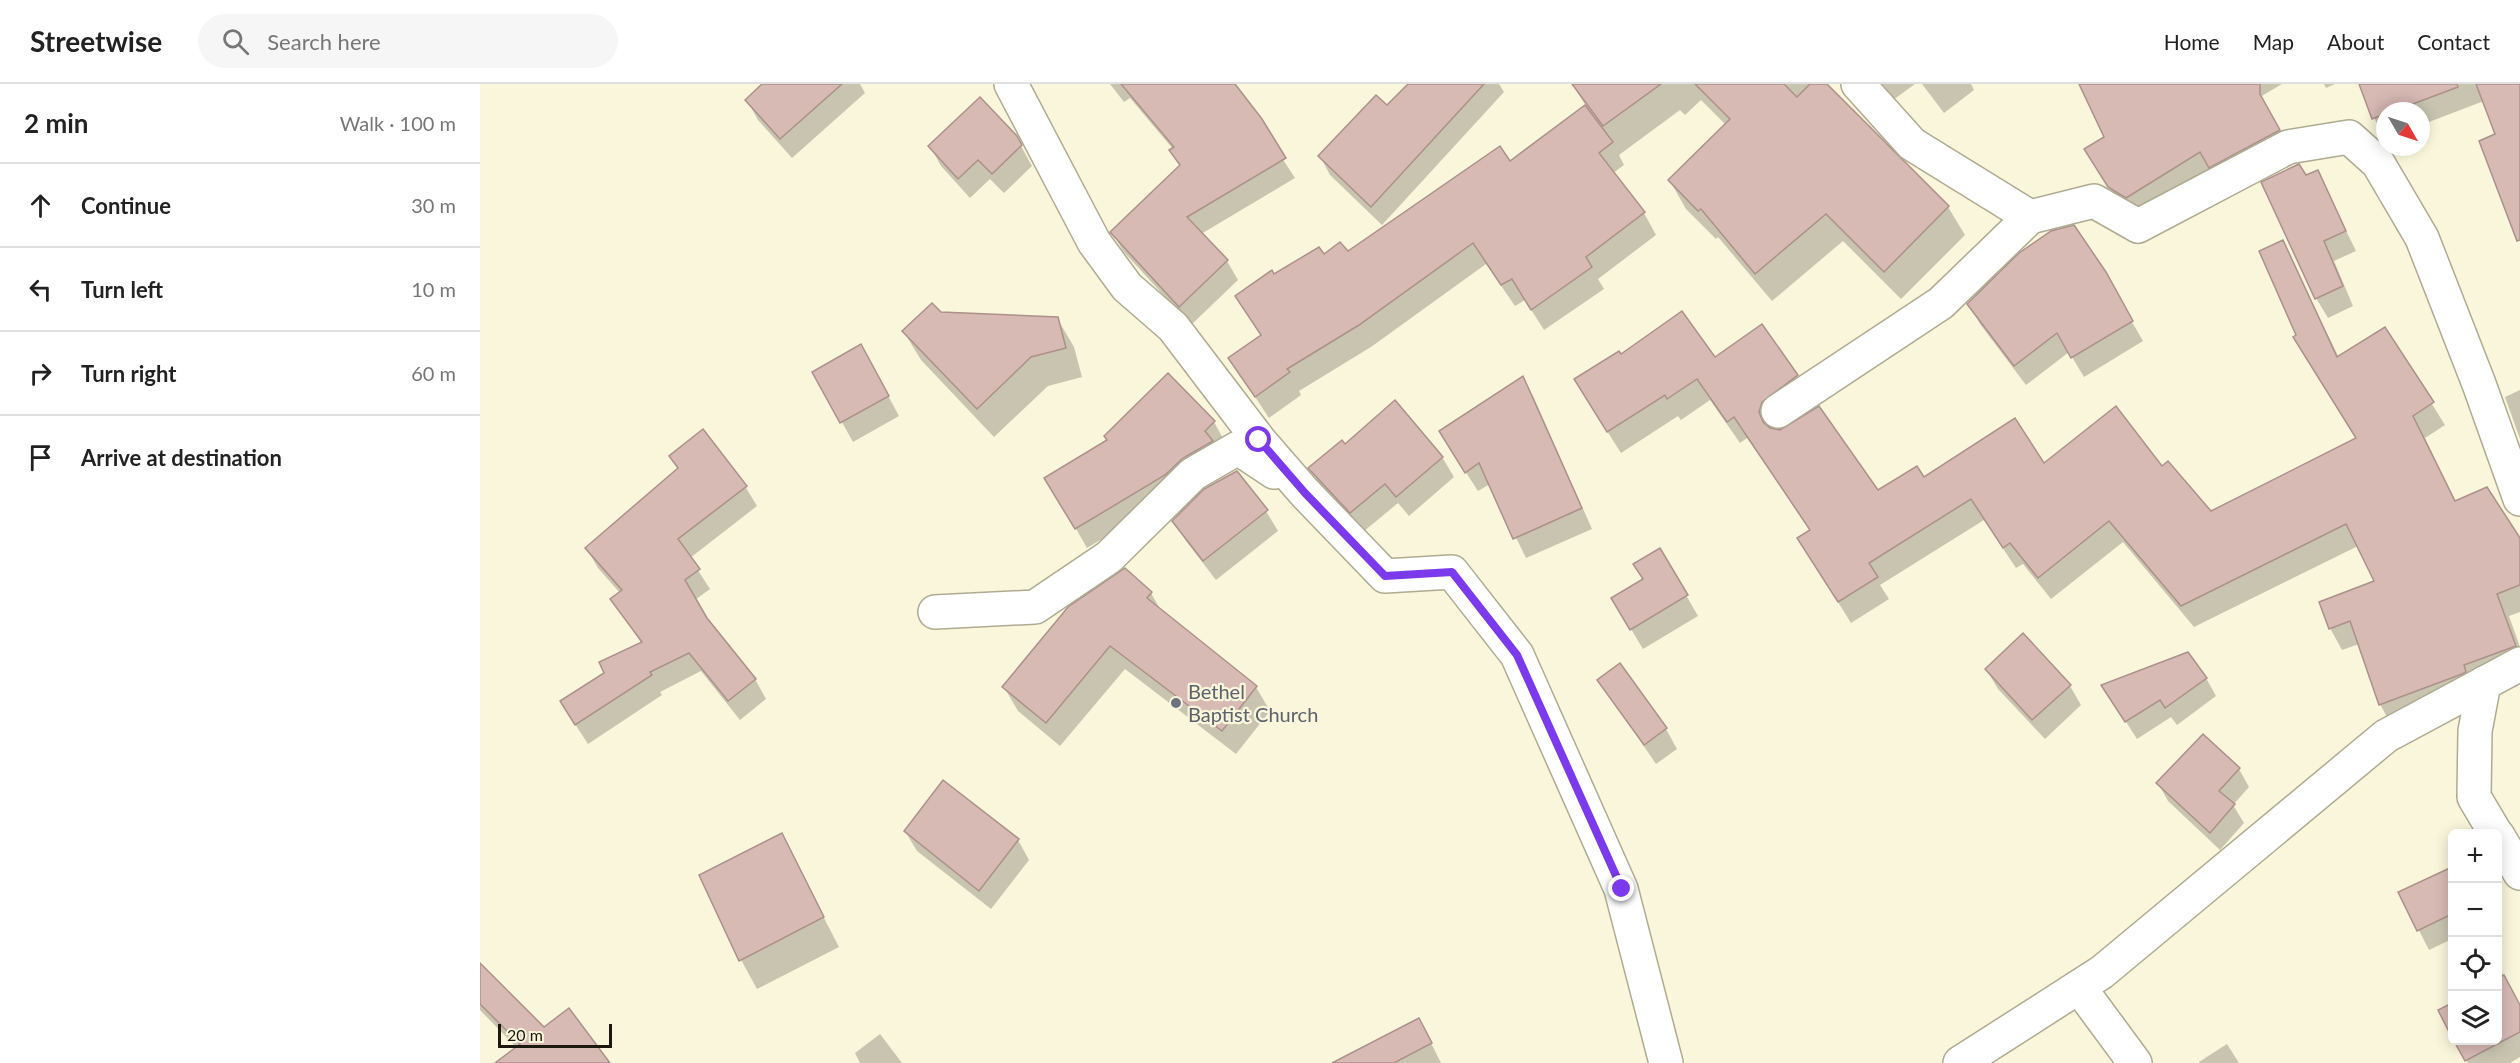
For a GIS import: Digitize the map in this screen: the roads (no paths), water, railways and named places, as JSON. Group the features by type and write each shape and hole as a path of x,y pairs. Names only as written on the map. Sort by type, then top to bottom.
{"street":[{"path":"1011,84 1094,242 1127,287 1173,327 1259,440 1305,493 1385,576 1452,572 1517,655 1622,889 1666,1063"},
{"path":"1858,84 1912,144 2030,217"},
{"path":"1778,411 1941,303 2030,217 2094,201 2138,226 2288,147 2349,136 2378,163 2422,238 2479,384 2520,499"},
{"path":"935,612 1035,607 1109,557 1193,474 1238,448 1305,493"},
{"path":"1962,1063 2102,972 2386,736 2520,664"},
{"path":"2484,683 2475,731 2474,797 2493,829"},
{"path":"2502,843 2520,873"},
{"path":"2079,987 2135,1063"}],"place":[{"name":"Bethel Baptist Church","path":"1176,703"}]}
